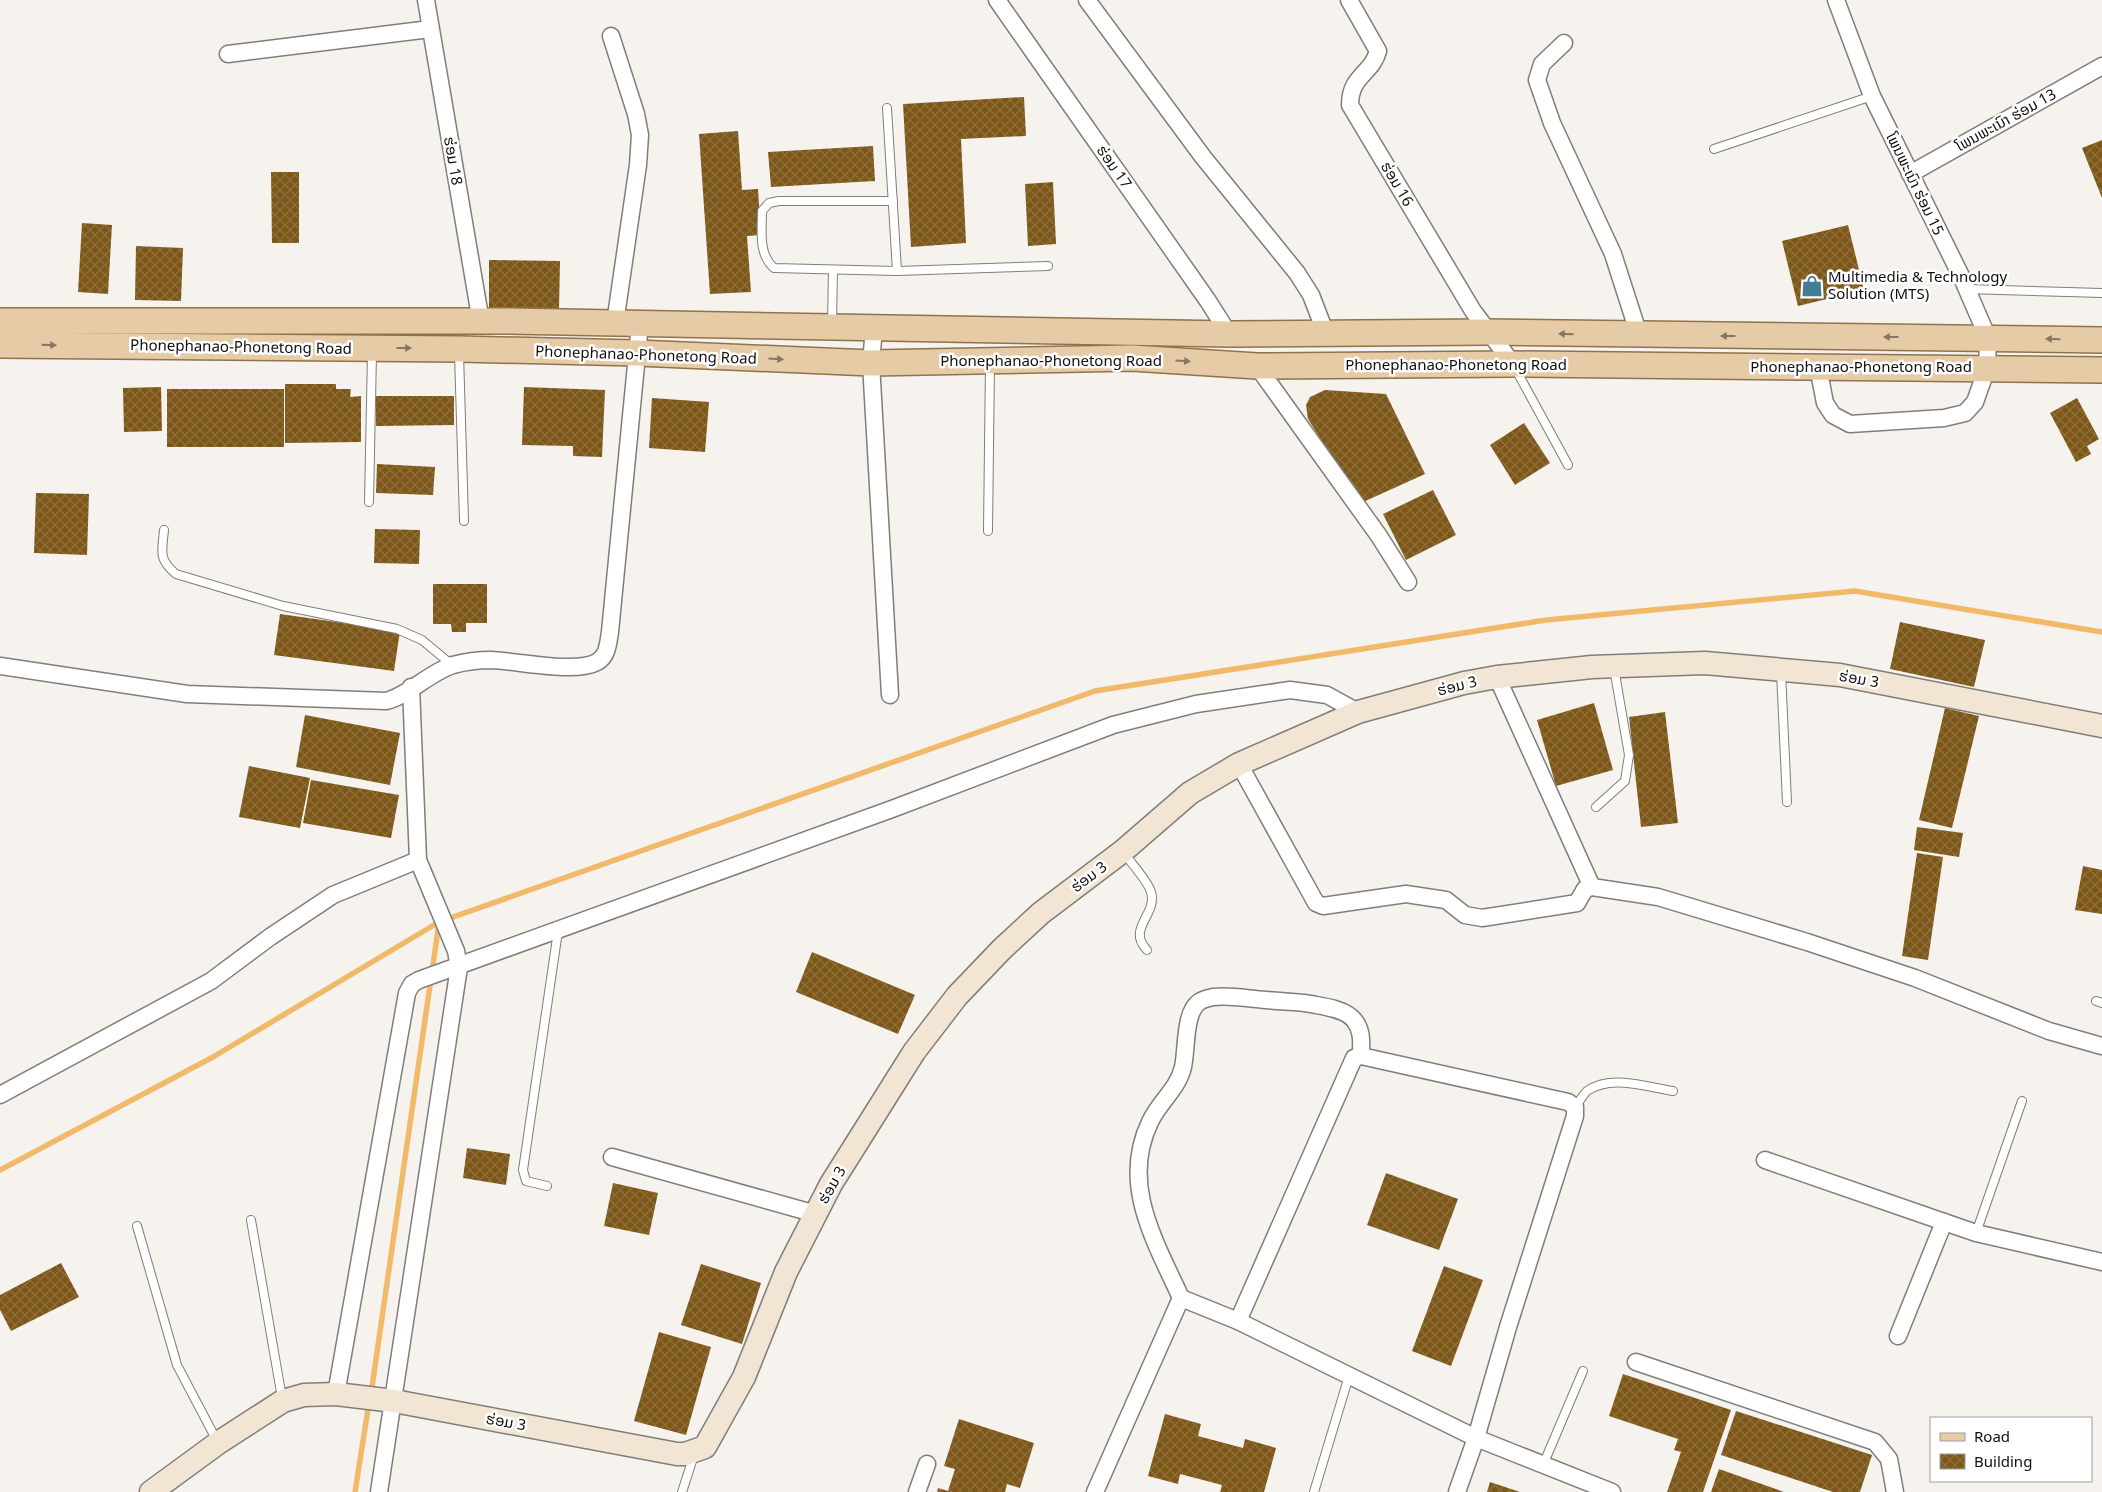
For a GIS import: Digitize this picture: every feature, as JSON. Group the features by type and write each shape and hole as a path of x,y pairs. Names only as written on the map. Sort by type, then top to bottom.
{"main road":[{"name":"Phonephanao-Phonetong Road","path":"0,321 615,323 1229,334 1487,332 2102,340"},
{"path":"1132,332 1132,358"},
{"name":"Phonephanao-Phonetong Road","path":"0,345 459,349 637,353 871,363 1132,358 1257,366 1513,364 2102,370"}],"street":[{"name":"ຮ່ອມ 18","path":"426,0 481,322"},
{"name":"ຮ່ອມ 17","path":"997,0 1203,293 1229,334"},
{"path":"1087,0 1203,157 1297,274 1311,295 1326,334"},
{"name":"ຮ່ອມ 16","path":"1349,0 1378,52 1376,58 1354,82 1350,94 1350,105 1487,332 1513,364"},
{"name":"ໂພນພະເນົາ ຮ່ອມ 15","path":"1818,367 1825,402 1833,415 1850,424 1944,418 1965,413 1975,402 1987,368 1988,338 1872,96 1836,0"},
{"path":"228,54 430,29"},
{"path":"611,36 636,114 640,135 638,165 615,323"},
{"path":"1564,43 1542,64 1538,80 1552,124 1613,254 1639,335"},
{"name":"ໂພນພະເນົາ ຮ່ອມ 13","path":"1910,174 2102,66"},
{"path":"0,666 187,694 386,701 396,699 411,687 452,665 489,660 578,667 598,662 608,648 610,632 640,324"},
{"path":"874,328 871,363 890,695"},
{"path":"1257,366 1378,536 1408,582"},
{"name":"ຮ່ອມ 3","path":"151,1492 218,1443 283,1401 304,1395 339,1395 389,1401 676,1454 695,1451 705,1447 744,1377 786,1272 831,1184 914,1052 957,996 1002,949 1041,913 1122,851 1190,793 1239,764 1358,712 1464,683 1497,677 1613,666 1705,663 1840,675 2102,726"},
{"path":"1497,677 1592,887"},
{"path":"379,1492 389,1401 453,963 421,865 411,687"},
{"path":"339,1395 407,993 412,984 453,963 558,931 892,809 1113,725 1196,704 1290,690 1327,695 1358,712"},
{"path":"1239,764 1316,902 1323,906 1406,894 1446,900 1465,915 1482,918 1577,903 1585,889 1592,887 1658,897 1807,942 1915,978 2049,1031 2102,1046"},
{"path":"0,1096 211,981 270,936 333,895 421,865"},
{"path":"1361,1056 1361,1033 1353,1019 1338,1010 1314,1004 1213,997 1201,1000 1195,1006 1190,1014 1183,1068 1171,1093 1150,1120 1140,1151 1138,1188 1151,1234 1180,1298 1238,1322 1476,1438 1612,1492"},
{"path":"1238,1322 1354,1058 1361,1056 1568,1102 1575,1107 1575,1116 1508,1327 1476,1438 1457,1492"},
{"path":"612,1157 816,1214"},
{"path":"1764,1160 1976,1233 2102,1262"},
{"path":"1898,1336 1944,1222"},
{"path":"1095,1492 1180,1298"},
{"path":"1636,1362 1874,1442 1889,1459 1895,1492"},
{"path":"917,1492 926,1464"}],"lane":[{"path":"1714,149 1872,96"},
{"path":"887,108 897,271"},
{"path":"893,201 779,201 768,204 762,211 762,252 767,262 774,268 897,271 1048,266"},
{"path":"832,327 833,270"},
{"path":"1966,289 2102,293"},
{"path":"369,502 372,348"},
{"path":"459,349 464,521"},
{"path":"988,531 990,361"},
{"path":"1513,364 1568,465"},
{"path":"164,530 161,557 167,567 176,574 283,606 397,628 422,640 452,665"},
{"path":"1596,807 1625,781 1630,755 1613,666"},
{"path":"1781,670 1786,802"},
{"path":"1122,851 1152,893 1151,903 1139,935 1140,943 1147,950"},
{"path":"547,1186 526,1180 523,1170 558,931"},
{"path":"1575,1107 1587,1092 1601,1085 1620,1082 1673,1091"},
{"path":"1976,1233 2022,1101"},
{"path":"251,1220 283,1401"},
{"path":"137,1226 177,1365 218,1443"},
{"path":"1542,1465 1583,1371"},
{"path":"1314,1492 1349,1376"},
{"path":"682,1492 695,1451"}],"building":[{"path":"1024,97 1026,136 961,139 966,243 911,247 903,104"},
{"path":"738,131 742,190 758,189 761,235 747,236 751,292 710,294 699,134"},
{"path":"2102,140 2102,198 2082,148"},
{"path":"873,146 875,181 771,187 768,152"},
{"path":"271,172 299,172 299,243 272,243"},
{"path":"1053,182 1056,244 1028,246 1025,184"},
{"path":"82,223 112,225 108,294 78,292"},
{"path":"1848,225 1864,290 1798,306 1782,241"},
{"path":"136,246 183,248 181,301 135,300"},
{"path":"489,260 560,261 559,309 489,308"},
{"path":"285,384 336,384 336,389 351,389 350,397 361,396 361,442 285,443"},
{"path":"161,387 162,431 124,432 123,388"},
{"path":"524,387 605,390 602,457 573,456 573,446 522,445"},
{"path":"167,389 284,389 284,447 167,447"},
{"path":"1325,390 1386,394 1425,474 1361,503 1308,419 1306,405 1310,397"},
{"path":"376,396 454,396 454,425 376,426"},
{"path":"652,398 709,402 705,452 649,448"},
{"path":"2077,398 2099,439 2087,446 2091,454 2076,462 2050,413"},
{"path":"1524,423 1550,463 1515,485 1490,445"},
{"path":"377,464 435,467 433,495 376,493"},
{"path":"1433,490 1456,535 1406,560 1383,514"},
{"path":"36,493 89,494 87,555 34,553"},
{"path":"375,529 420,530 419,564 374,563"},
{"path":"433,584 487,584 487,623 466,623 466,632 452,632 451,624 433,624"},
{"path":"280,614 400,631 394,671 274,655"},
{"path":"1900,622 1985,640 1974,687 1890,669"},
{"path":"1594,703 1613,770 1556,786 1537,720"},
{"path":"1945,708 1979,716 1952,828 1919,820"},
{"path":"1665,712 1678,823 1641,827 1629,717"},
{"path":"305,715 400,733 390,785 296,767"},
{"path":"249,766 310,778 300,828 239,817"},
{"path":"311,780 399,795 391,838 303,823"},
{"path":"1917,827 1963,833 1959,857 1914,850"},
{"path":"1917,853 1943,857 1928,960 1902,956"},
{"path":"2083,866 2102,870 2102,914 2075,910"},
{"path":"812,952 915,995 898,1034 796,992"},
{"path":"467,1148 510,1154 506,1185 463,1178"},
{"path":"1386,1173 1458,1199 1439,1250 1367,1225"},
{"path":"613,1183 658,1193 649,1235 604,1226"},
{"path":"61,1263 79,1297 11,1331 0,1310 0,1295"},
{"path":"701,1264 761,1283 742,1344 681,1325"},
{"path":"1444,1266 1483,1280 1451,1366 1412,1351"},
{"path":"659,1332 711,1347 686,1435 634,1421"},
{"path":"1623,1374 1731,1410 1703,1492 1667,1492 1681,1452 1674,1450 1678,1439 1609,1416"},
{"path":"1736,1411 1872,1455 1860,1492 1833,1492 1721,1455"},
{"path":"1165,1414 1201,1424 1198,1436 1243,1448 1245,1439 1276,1448 1264,1492 1220,1492 1222,1485 1180,1474 1178,1484 1148,1476"},
{"path":"959,1419 1034,1443 1020,1488 1007,1484 1005,1492 937,1492 938,1488 948,1491 955,1469 944,1466"},
{"path":"1719,1469 1784,1492 1711,1492"},
{"path":"1490,1482 1520,1492 1487,1492"}],"waterway":[{"path":"0,1170 213,1057 439,922 1095,691 1546,620 1855,591 2102,632"},
{"path":"371,1394 439,923"},
{"path":"355,1492 369,1403"}],"place":[{"name":"Multimedia & Technology Solution (MTS)","path":"1812,286"}]}
